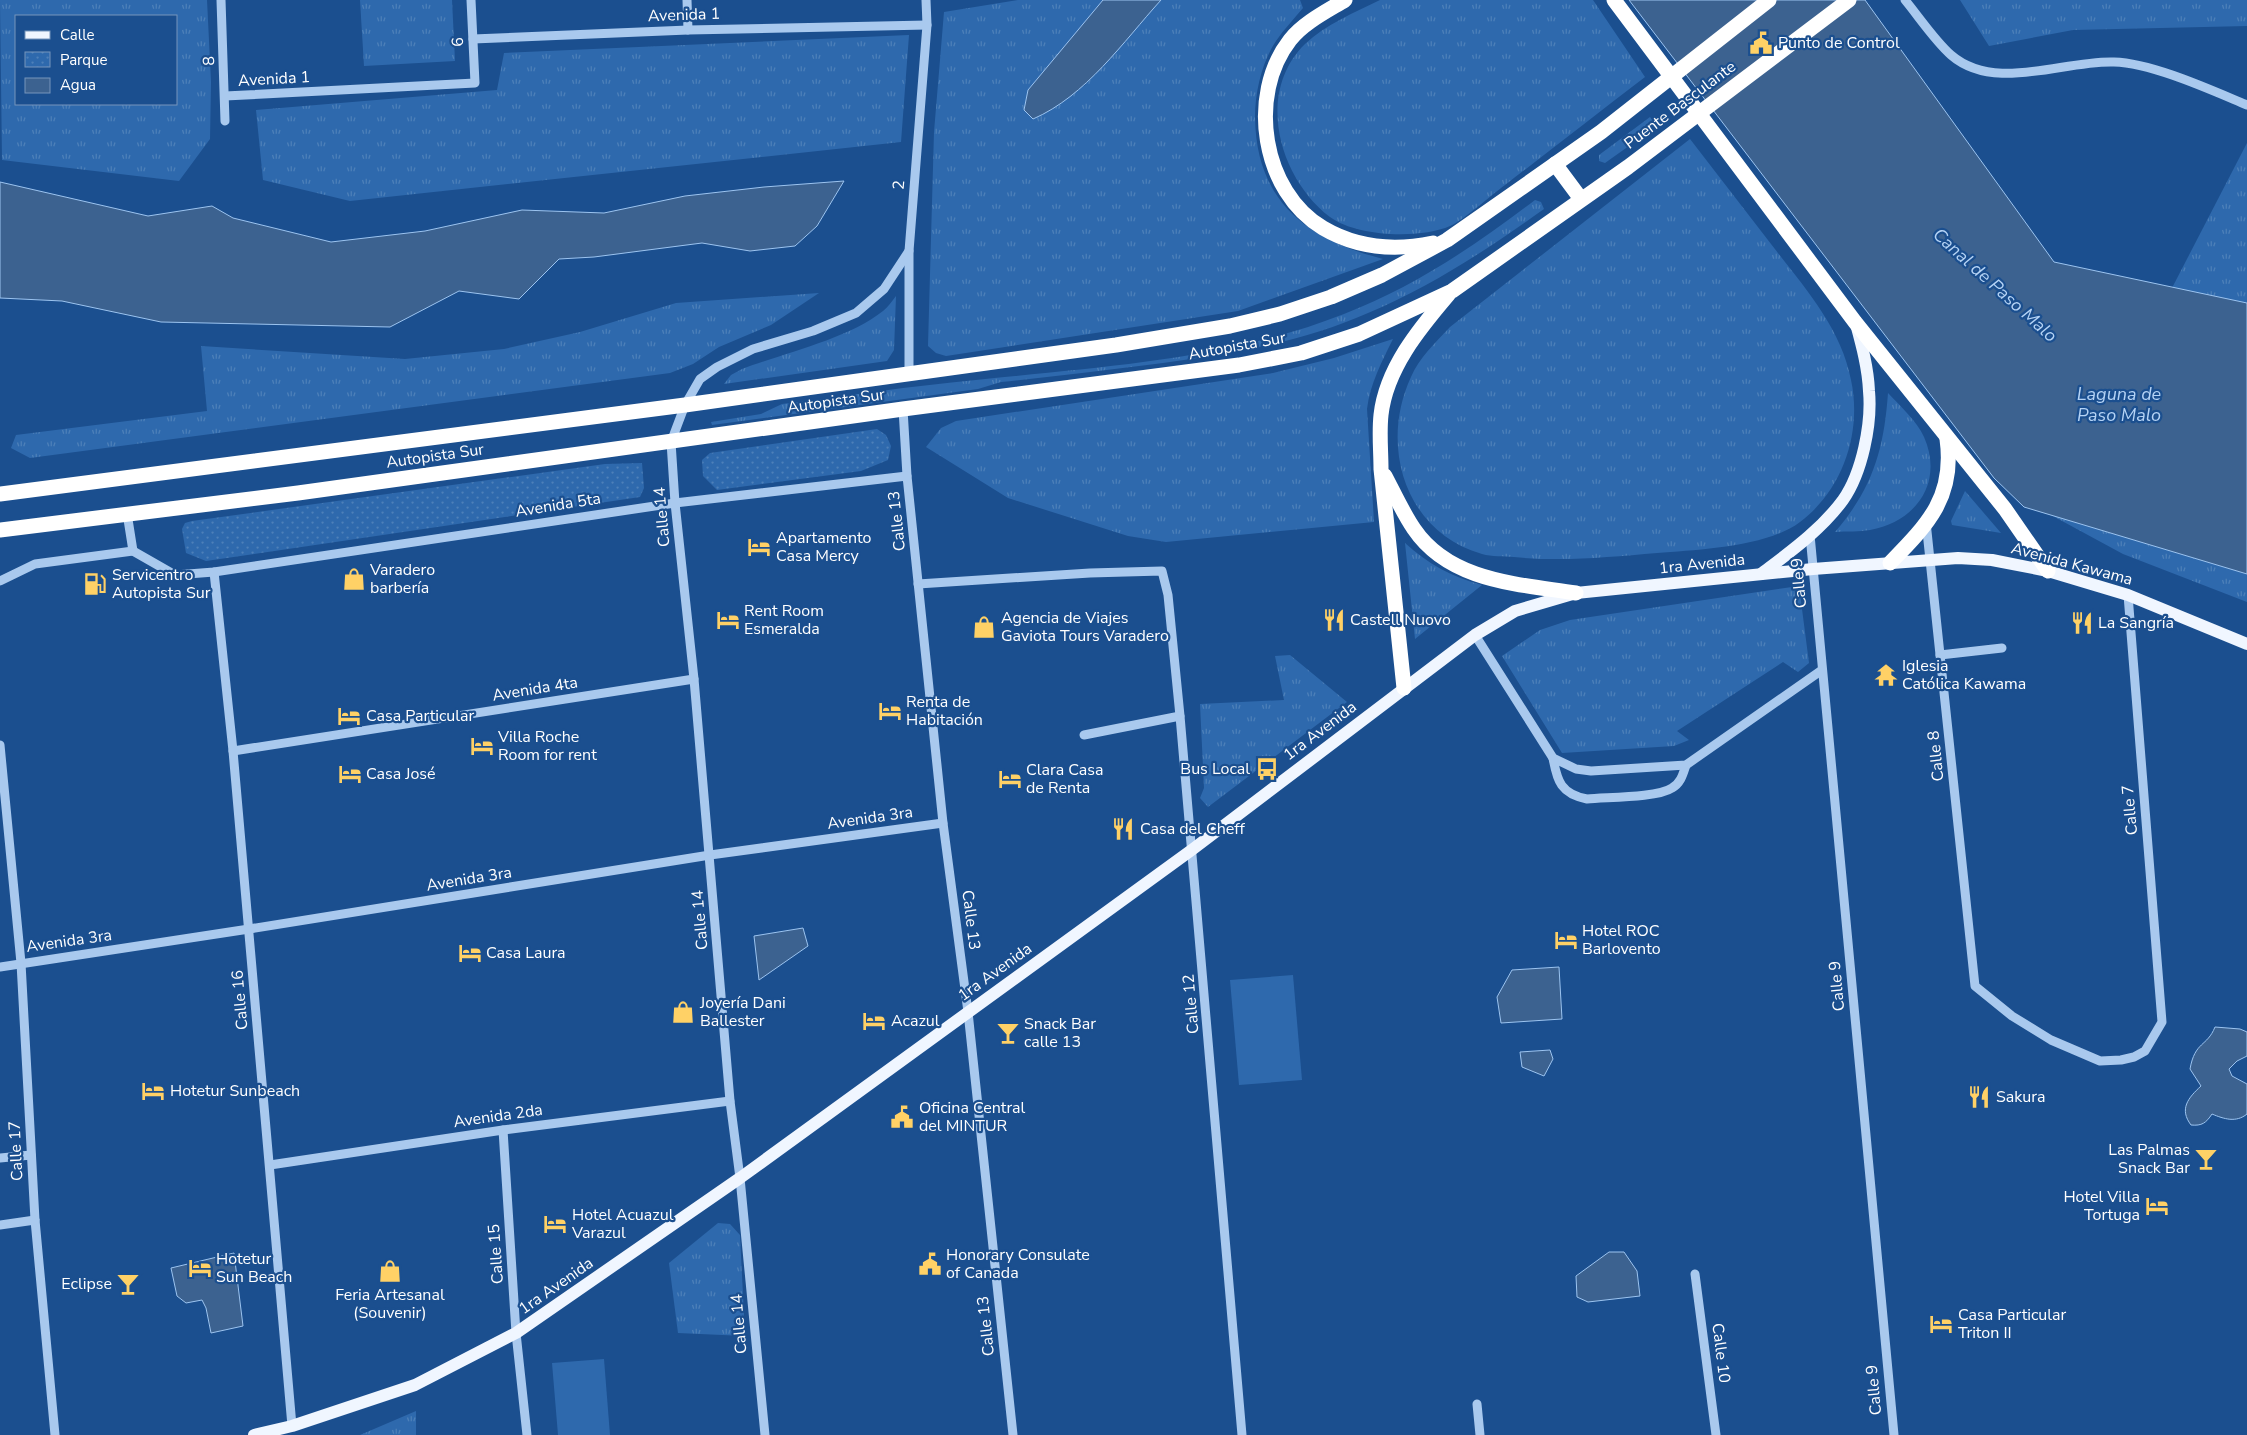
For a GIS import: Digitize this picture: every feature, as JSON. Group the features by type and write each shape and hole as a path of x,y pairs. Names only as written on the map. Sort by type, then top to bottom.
{"highway":[{"path":"1345,0 1317,17 1291,38 1275,68 1268,88 1266,128 1272,160 1278,175 1291,197 1304,212 1322,228 1338,235 1368,246 1391,248 1417,246 1447,240"},
{"path":"1614,0 1855,322 2005,509 2048,571"},
{"name":"Puente Basculante","path":"1601,132 1769,0"},
{"name":"Puente Basculante","path":"1628,167 1849,0"},
{"name":"Autopista Sur","path":"0,494 685,405 1126,344 1230,326 1280,314 1382,275 1447,240 1601,132"},
{"path":"1555,164 1581,199"},
{"name":"Autopista Sur","path":"0,530 298,493 903,409 1239,366 1301,353 1359,334 1452,291 1628,167"},
{"path":"1404,688 1381,469 1379,433 1381,413 1394,370 1431,315 1452,291"},
{"path":"1890,563 1926,522 1944,493 1950,460 1947,437"},
{"path":"1381,469 1414,529 1441,558 1470,572 1498,581 1576,594"}],"main road":[{"path":"1761,574 1810,535 1843,499 1860,463 1868,419 1870,392 1864,354 1855,322"},
{"name":"Avenida Kawama","path":"1761,574 1958,558 1992,560 2048,571 2128,596 2247,644"},
{"name":"1ra Avenida","path":"254,1435 292,1426 415,1385 516,1333 740,1178 1192,849 1475,635 1514,611 1576,594 1761,574"}],"street":[{"name":"8","path":"221,0 225,121"},
{"name":"6","path":"471,0 475,83"},
{"path":"687,0 688,30"},
{"name":"2","path":"909,373 909,251 927,25 926,0"},
{"path":"1905,0 1951,55 1973,68 2013,74 2115,62 2138,66 2200,86 2247,105"},
{"name":"Avenida 1","path":"472,39 688,30 927,25"},
{"name":"Avenida 1","path":"225,96 475,83"},
{"name":"Calle 14","path":"765,1435 740,1178 730,1101 710,855 675,503 671,442 685,405 700,379 717,367 753,349 813,330 856,313 884,289 909,251"},
{"name":"Calle 13","path":"903,409 907,476 943,824 968,1012 1013,1435"},
{"name":"Avenida 5ta","path":"133,551 175,574 214,572 675,503 907,476"},
{"path":"0,581 35,564 133,551 127,513"},
{"name":"Calle 8","path":"1926,522 1975,986"},
{"name":"Calle 9","path":"1810,535 1894,1435"},
{"name":"Calle 12","path":"918,584 1090,573 1162,571 1168,595 1180,716 1242,1435"},
{"name":"Calle 16","path":"214,572 249,929 292,1426"},
{"name":"Calle 7","path":"1975,986 2012,1016 2051,1040 2100,1061 2134,1057 2145,1050 2153,1041 2162,1022 2128,596"},
{"path":"1475,635 1553,758 1556,779 1564,789 1577,797 1587,799 1655,793 1672,788 1681,780 1686,765"},
{"path":"1940,655 2002,648"},
{"path":"1553,758 1576,769 1591,771 1686,765 1822,670"},
{"name":"Avenida 4ta","path":"232,751 694,679"},
{"path":"1084,735 1180,716"},
{"name":"Calle 17","path":"0,745 21,963 35,1220 55,1435"},
{"name":"Avenida 3ra","path":"0,967 710,855 943,824"},
{"name":"Avenida 2da","path":"270,1165 503,1130 730,1101"},
{"name":"Calle 15","path":"503,1130 516,1333 527,1435"},
{"path":"0,1158 31,1155"},
{"path":"0,1225 35,1220"},
{"name":"Calle 10","path":"1695,1274 1716,1435"},
{"path":"1477,1404 1480,1435"}],"green space":[{"path":"0,0 207,0 211,82 210,139 179,181 2,160"},
{"path":"360,0 452,0 455,61 364,66"},
{"path":"1018,0 1103,0 1028,90 1084,86 1161,0 1300,0 1303,8 1282,32 1271,49 1263,68 1258,88 1255,117 1258,147 1265,172 1276,194 1291,212 1309,228 1356,251 1383,259 1238,311 946,356 936,353 928,346 934,132 944,12"},
{"path":"1380,0 1593,0 1645,77 1456,223 1437,230 1406,234 1389,234 1356,229 1330,217 1312,200 1298,180 1286,158 1277,110 1281,86 1290,64 1305,44 1331,25"},
{"path":"1960,0 2247,0 2247,26 2073,30 1989,46"},
{"path":"909,35 901,142 350,201 263,180 256,110 497,90 504,53"},
{"path":"1650,117 1657,126 1605,163 1599,161 1599,155"},
{"path":"1690,139 1808,292 1839,342 1851,380 1854,399 1854,419 1846,458 1838,476 1828,493 1815,509 1800,522 1770,537 1732,546 1603,557 1550,559 1486,555 1456,543 1434,527 1417,507 1406,483 1399,458 1398,431 1402,404 1418,363 1450,327"},
{"path":"2247,143 2247,303 2172,288"},
{"path":"1535,200 1541,202 1544,209 1437,279 1368,313 1315,333 1260,347 1175,361 1001,382 978,389 712,425 711,422 761,414 782,404 927,385 1116,366 1209,352 1300,330 1370,303 1420,278 1467,249"},
{"path":"819,293 771,325 719,347 693,364 670,373 30,458 11,448 16,435 207,411 201,346 405,359 504,349 580,332 676,303"},
{"path":"896,296 894,350 887,361 724,384 731,375 742,369 852,330 883,311"},
{"path":"1393,339 1374,382 1367,409 1374,522 1166,542 1128,536 1008,498 926,447 941,428 956,421 1273,373 1334,358"},
{"path":"1888,393 1913,419 1924,437 1929,454 1928,484 1922,497 1913,509 1886,526 1862,531 1835,532 1859,500 1874,467 1883,432"},
{"path":"877,429 886,435 891,446 888,460 861,471 717,490 703,476 702,460 710,453"},
{"path":"642,463 644,488 640,497 206,561 186,553 182,529 185,523 192,521 605,464"},
{"path":"1965,491 2001,533 1952,525 1951,521"},
{"path":"2051,515 2247,574 2247,602 2123,554"},
{"path":"1405,543 1441,569 1482,585 1415,639"},
{"path":"1799,586 1809,663 1798,672 1783,662 1677,731 1689,740 1674,746 1562,753 1502,656 1540,630 1570,620"},
{"path":"1290,655 1347,702 1208,807 1200,798 1204,788 1200,704 1284,700 1275,656"},
{"path":"1293,975 1302,1080 1239,1085 1230,980"},
{"path":"718,1223 730,1224 740,1235 745,1336 678,1333 669,1263"},
{"path":"604,1359 610,1435 558,1435 552,1363"},
{"path":"416,1411 416,1435 360,1435"}],"water":[{"path":"1103,0 1161,0 1103,67 1087,82 1070,97 1033,119 1024,110 1028,90"},
{"name":"Laguna de Paso Malo","path":"1629,0 1865,0 2054,262 2247,303 2247,574 2024,507 1994,478"},
{"path":"844,181 817,226 795,246 750,251 702,243 594,257 559,259 519,299 459,291 390,327 161,322 62,301 0,298 0,182 148,216 212,206 233,218 331,242 425,231 522,210 604,213 685,196 764,187"},
{"path":"803,928 808,946 759,980 754,936"},
{"path":"1559,967 1562,1019 1501,1023 1497,997 1512,970"},
{"path":"2215,1027 2240,1029 2247,1032 2247,1056 2237,1061 2229,1069 2232,1076 2247,1084 2247,1114 2239,1118 2225,1119 2212,1114 2203,1123 2191,1125 2187,1119 2185,1109 2189,1099 2201,1086 2190,1069 2192,1060 2195,1053"},
{"path":"1550,1050 1553,1059 1544,1076 1522,1067 1520,1052"},
{"path":"1609,1252 1624,1252 1637,1271 1640,1296 1588,1302 1577,1297 1576,1276"},
{"path":"234,1253 243,1326 211,1333 206,1308 202,1300 186,1303 177,1296 171,1268"}],"place":[{"name":"Punto de Control","path":"1761,43"},
{"name":"Apartamento Casa Mercy","path":"759,547"},
{"name":"Varadero barbería","path":"354,579"},
{"name":"Servicentro Autopista Sur","path":"95,584"},
{"name":"Rent Room Esmeralda","path":"728,620"},
{"name":"Castell Nuovo","path":"1334,620"},
{"name":"La Sangría","path":"2082,623"},
{"name":"Agencia de Viajes Gaviota Tours Varadero","path":"984,627"},
{"name":"Iglesia Católica Kawama","path":"1886,675"},
{"name":"Renta de Habitación","path":"890,711"},
{"name":"Casa Particular","path":"349,716"},
{"name":"Villa Roche Room for rent","path":"482,746"},
{"name":"Bus Local","path":"1267,769"},
{"name":"Casa José","path":"350,774"},
{"name":"Clara Casa de Renta","path":"1010,779"},
{"name":"Casa del Cheff","path":"1123,829"},
{"name":"Hotel ROC Barlovento","path":"1566,940"},
{"name":"Casa Laura","path":"470,953"},
{"name":"Joyería Dani Ballester","path":"683,1012"},
{"name":"Acazul","path":"874,1021"},
{"name":"Snack Bar calle 13","path":"1008,1033"},
{"name":"Hotetur Sunbeach","path":"153,1091"},
{"name":"Sakura","path":"1979,1097"},
{"name":"Oficina Central del MINTUR","path":"902,1117"},
{"name":"Las Palmas Snack Bar","path":"2206,1159"},
{"name":"Hotel Villa Tortuga","path":"2157,1206"},
{"name":"Hotel Acuazul Varazul","path":"555,1224"},
{"name":"Honorary Consulate of Canada","path":"930,1264"},
{"name":"Hotetur Sun Beach","path":"200,1268"},
{"name":"Feria Artesanal (Souvenir)","path":"390,1271"},
{"name":"Eclipse","path":"128,1284"},
{"name":"Casa Particular Triton II","path":"1941,1324"}],"water label":[{"name":"Canal de Paso Malo","path":"1995,285"}]}
